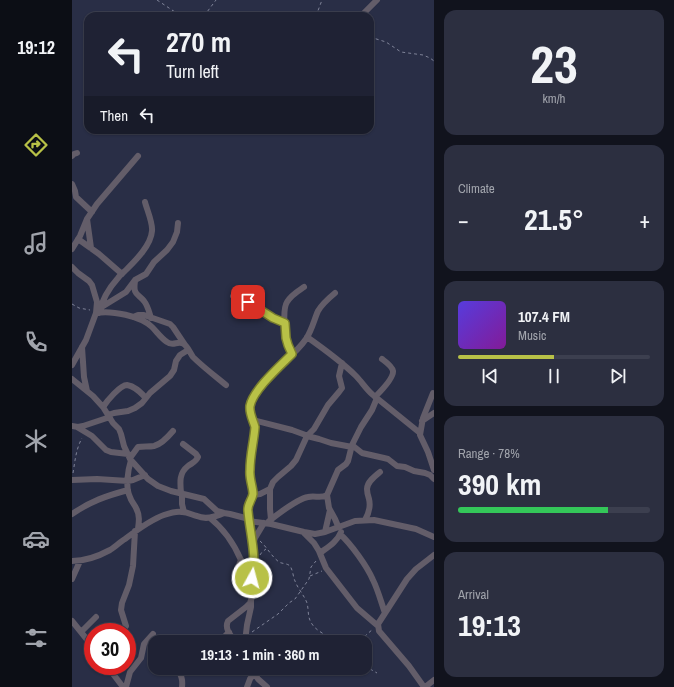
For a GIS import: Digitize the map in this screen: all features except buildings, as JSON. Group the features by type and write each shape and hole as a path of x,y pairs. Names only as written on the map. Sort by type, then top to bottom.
{"street":[{"path":"365,12 377,0"},
{"path":"72,249 97,204 138,156"},
{"path":"72,184 76,197 92,212"},
{"path":"72,365 86,340 109,289 116,279 138,258 150,239 152,226 145,202"},
{"path":"88,219 91,248"},
{"path":"98,311 126,292 135,280 146,274 154,262 173,242 177,232 178,223"},
{"path":"78,239 122,274"},
{"path":"72,267 92,285 98,311"},
{"path":"135,280 134,290 144,302 151,318"},
{"path":"292,354 286,338 284,311 293,294 304,287"},
{"path":"245,635 251,607 255,560 248,510 253,495 250,470 255,427 251,415 250,405 257,391 307,337 322,305 335,293"},
{"path":"233,296 248,302 273,318 285,323"},
{"path":"98,311 133,317 151,326 169,344 181,343 187,348"},
{"path":"133,317 144,315 170,324 192,356 226,385"},
{"path":"307,337 342,363 356,376 367,390 420,433"},
{"path":"82,347 84,377 87,391"},
{"path":"74,427 83,426 114,413 128,411 135,408 170,376 174,370 176,361 187,348"},
{"path":"338,526 330,510 327,495 338,470 348,461 352,446 361,427 372,410 376,398 391,377 393,372 391,367 382,359"},
{"path":"267,522 270,509 270,488 273,482 296,460 307,436 314,429 328,405 342,388 339,376 342,363"},
{"path":"72,379 104,408 113,423 119,429 124,446 130,457 145,475 158,486 204,500 217,510 224,513 249,520 267,522 303,532 315,534 355,521 374,520 416,529 434,538"},
{"path":"97,421 104,408 121,387 127,385 134,388 146,398"},
{"path":"421,472 434,469 420,435 422,421 433,393"},
{"path":"422,421 434,413"},
{"path":"253,420 292,430 331,443 352,446 362,453 388,459 396,466 405,467 430,475 434,479"},
{"path":"74,427 92,436 106,450 130,457"},
{"path":"125,623 122,603 129,585 133,566 136,530 139,516 137,509 129,496 128,490 130,457 138,447 155,446 164,441 173,431"},
{"path":"183,444 198,457 196,461 187,467 182,474 180,482 184,512"},
{"path":"365,520 370,508 367,490 368,486 380,472"},
{"path":"72,480 97,479 128,481 145,475"},
{"path":"253,495 260,494 270,488"},
{"path":"72,514 82,506 93,501 128,490"},
{"path":"253,546 256,538 267,522 299,500 308,496 324,497 327,495"},
{"path":"325,532 330,510"},
{"path":"72,561 80,561 104,553 136,530 163,515 180,511 198,517 210,518 224,513"},
{"path":"210,518 220,527 233,544 241,560 238,566 240,575 252,588"},
{"path":"320,554 335,541 345,524"},
{"path":"303,532 314,543 326,568 357,608 377,625 379,631 409,666 424,687 434,680"},
{"path":"340,534 366,567 374,580 385,613"},
{"path":"377,625 407,579 416,569 434,555"},
{"path":"72,579 80,561"},
{"path":"231,635 227,627 228,621 246,607 252,598"},
{"path":"81,632 96,617"},
{"path":"72,621 84,636"},
{"path":"226,635 229,632"},
{"path":"136,665 140,661 144,644 153,634"},
{"path":"115,675 125,687"},
{"path":"125,687 129,675"},
{"path":"181,675 183,683 182,687"},
{"path":"248,687 250,675"},
{"path":"254,675 267,687"}],"path":[{"path":"157,0 175,12"},
{"path":"207,12 216,0"},
{"path":"318,12 322,0"},
{"path":"374,38 386,42 400,52 423,55 434,61"},
{"path":"72,304 79,308 98,311"},
{"path":"72,480 79,443 86,433"},
{"path":"256,538 265,545 269,552 278,561 291,567 295,582 307,603 308,618 318,630 326,635"},
{"path":"251,635 295,599 310,576 311,567 320,554"},
{"path":"310,576 326,568"},
{"path":"366,635 377,625"},
{"path":"372,670 377,673"}],"route":[{"path":"248,302 273,318 285,323 286,338 292,354 278,367 257,391 250,405 251,415 255,427 250,470 253,492 248,510 255,560 252,578"}]}
